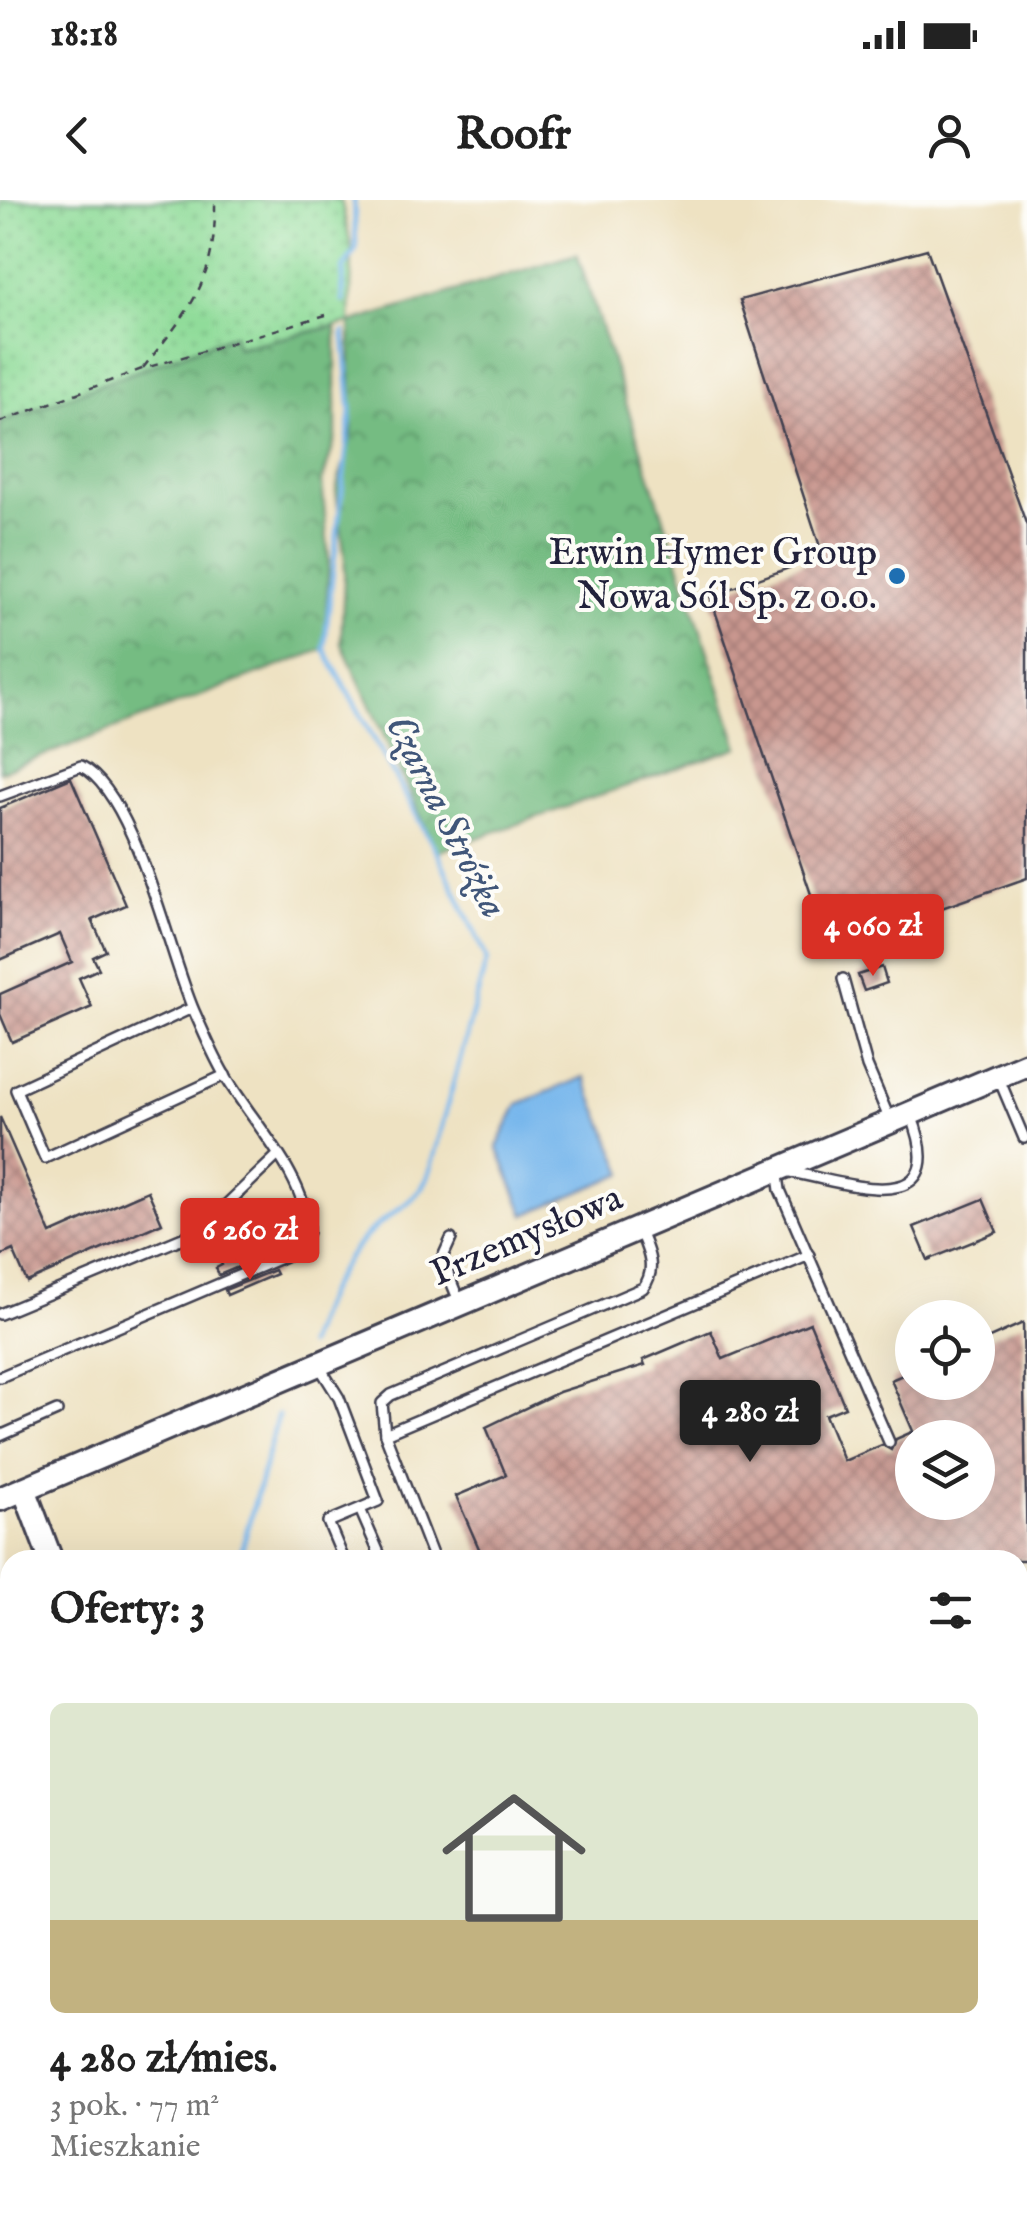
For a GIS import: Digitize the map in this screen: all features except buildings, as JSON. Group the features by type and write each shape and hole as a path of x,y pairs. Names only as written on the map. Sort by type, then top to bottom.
{"street":[{"name":"Przemysłowa","path":"0,1499 1027,1064"},
{"path":"24,1489 47,1550"}],"lane":[{"path":"0,796 80,766 108,787 140,858 192,1008 224,1075 277,1156 308,1217 308,1232 296,1251 0,1377"},
{"path":"843,980 867,1066 924,1154 923,1168 906,1184 883,1189 778,1169 780,1190 889,1442"},
{"path":"192,1008 16,1090 45,1158 224,1075"},
{"path":"998,1076 1024,1138"},
{"path":"0,1314 185,1237 206,1224 277,1156"},
{"path":"430,1550 385,1434 380,1416 382,1403 391,1394 643,1288 650,1279 651,1266 639,1228"},
{"path":"451,1239 442,1259 460,1303"},
{"path":"385,1434 809,1255"},
{"path":"317,1364 339,1398 378,1501 328,1522 340,1550"},
{"path":"0,1436 57,1412"},
{"path":"360,1508 378,1550"}],"path":[{"path":"142,369 189,310 209,273 215,200"},
{"path":"0,422 142,369 326,314"}],"green space":[{"path":"0,200 341,200 352,251 350,323 237,348 232,336 0,422"},
{"path":"577,254 739,747 437,852 341,642 345,560 336,490 352,434 350,323"},
{"path":"336,326 336,437 322,482 329,562 324,649 0,772 0,422 233,335 237,348"}],"water":[{"path":"584,1077 624,1173 525,1215 497,1147 518,1104"}],"waterway":[{"name":"Czarna Stróżka","path":"343,301 343,269 356,249 354,200"},
{"name":"Czarna Stróżka","path":"307,1346 326,1296 353,1251 412,1199 428,1177 487,959 437,852 324,649 351,412 344,332"},
{"name":"Czarna Stróżka","path":"242,1550 278,1415"}],"place":[{"name":"Erwin Hymer Group Nowa Sól Sp. z o.o.","path":"897,576"}]}
